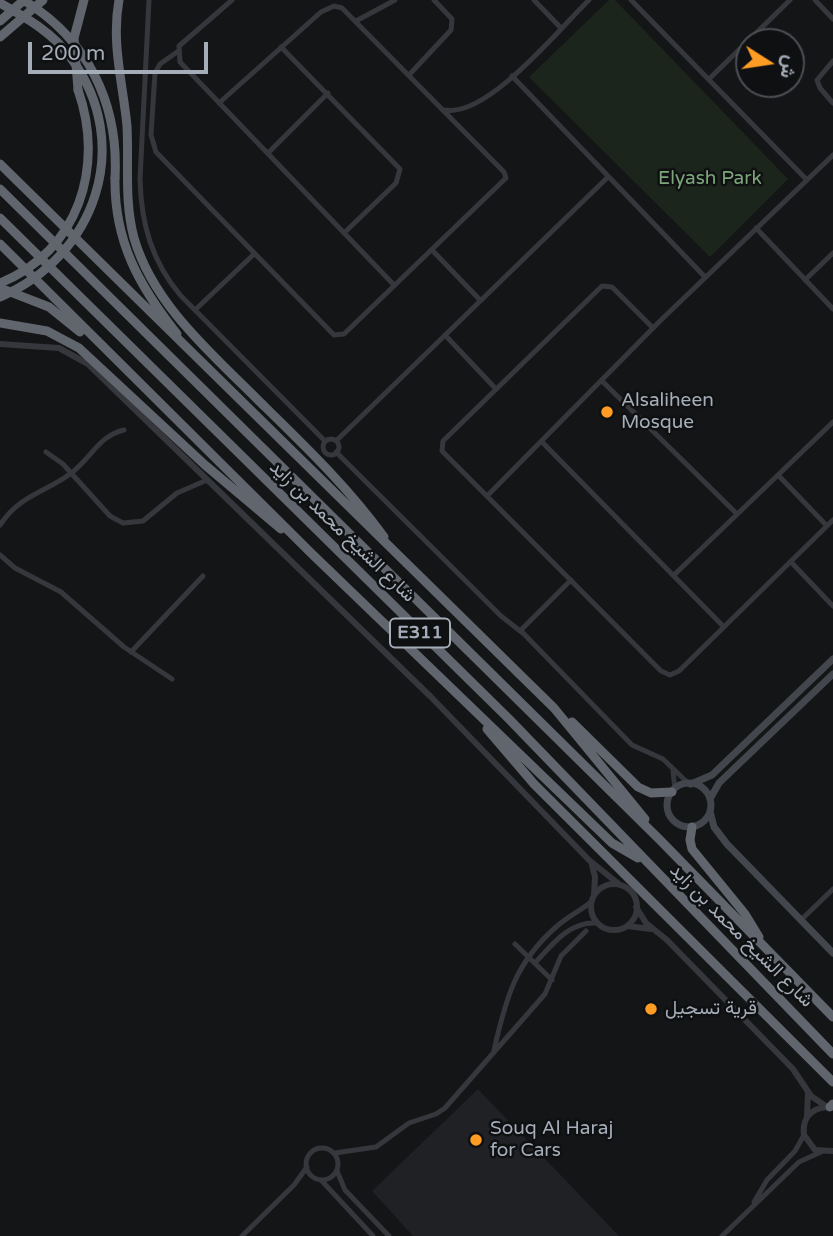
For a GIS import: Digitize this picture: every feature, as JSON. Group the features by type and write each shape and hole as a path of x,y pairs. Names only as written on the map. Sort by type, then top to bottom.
{"highway":[{"path":"0,21 24,0 71,38 95,73 113,124 121,239 136,278 201,362"},
{"path":"0,37 43,0"},
{"path":"0,286 42,257 62,235 78,209 88,178 88,124 78,90 74,38 84,0"},
{"path":"119,0 116,42 126,117 129,214 150,276 161,295 202,343 322,463 393,550"},
{"path":"0,3 47,33 76,66 95,105 102,157 94,200 73,242 43,273 0,297"},
{"path":"0,164 554,708 638,787 651,793 673,790"},
{"name":"شارع الشيخ محمد بن زايد","path":"0,189 660,840 833,1017"},
{"name":"شارع الشيخ محمد بن زايد","path":"0,218 509,719 586,797 640,859 833,1054"},
{"path":"0,244 471,708 612,843 640,859"},
{"path":"0,286 48,307 128,372"},
{"path":"0,323 47,331 79,348 205,465 312,552"},
{"path":"471,708 534,784 833,1082"},
{"path":"554,708 622,788 660,840"},
{"path":"694,826 690,840 695,853 745,914 763,945"}],"main road":[{"path":"833,659 712,775 673,790 667,804 670,817 680,825 710,830 725,842 833,953"},
{"path":"710,799 719,783 833,674"},
{"path":"775,730 772,725 783,708"},
{"path":"690,784 705,790 710,799 713,825 725,842"},
{"path":"694,826 710,811"}],"street":[{"path":"149,0 141,179 144,225 163,272 195,310 325,441 325,452 336,452 501,616 520,631 632,745 663,759 690,784"},
{"path":"219,103 327,7 342,8 446,110 504,172 506,178 344,334 338,336 253,255 159,155 152,144 155,73 160,64 177,52 183,42 232,0"},
{"path":"356,22 395,0"},
{"path":"409,75 451,30 452,19 434,0"},
{"path":"534,0 560,27"},
{"path":"446,110 470,107 512,76 589,0"},
{"path":"631,0 806,179"},
{"path":"709,79 790,0"},
{"path":"815,0 833,19"},
{"path":"281,47 400,169 396,183 344,233"},
{"path":"177,52 180,62 394,285"},
{"path":"833,61 817,80 820,88 833,103"},
{"path":"512,76 705,277"},
{"path":"268,153 328,93"},
{"path":"487,496 603,382 653,328 833,155"},
{"path":"325,441 336,441 608,177"},
{"path":"756,228 833,309"},
{"path":"432,250 480,300"},
{"path":"805,280 833,253"},
{"path":"195,310 253,255"},
{"path":"653,328 612,287 602,286 495,388 440,446 665,674 679,671 833,520"},
{"path":"445,335 495,388"},
{"path":"0,344 48,345 79,357 430,697 589,860 632,894 636,907 653,929 667,940 787,1063 816,1101 831,1106"},
{"path":"603,382 737,514"},
{"path":"674,575 833,422"},
{"path":"0,525 30,495 72,473 105,438 124,430"},
{"path":"336,441 336,452"},
{"path":"542,442 723,626"},
{"path":"46,452 72,473 110,516 130,524 143,521 177,493 207,480"},
{"path":"778,475 827,526"},
{"path":"0,555 15,568 61,592 131,652 172,679"},
{"path":"791,562 833,606"},
{"path":"131,652 203,576"},
{"path":"520,631 571,580"},
{"path":"672,768 673,790"},
{"path":"589,860 596,877 591,909 597,923"},
{"path":"494,1053 510,986 529,957 546,936 606,886 620,886"},
{"path":"801,920 833,889"},
{"path":"626,926 632,921 636,907"},
{"path":"535,963 575,926 597,923 611,930 626,926 653,929"},
{"path":"242,1236 294,1185 307,1167 308,1157 315,1149 326,1148 335,1153 371,1149 409,1123 441,1112 545,994 561,956 586,931"},
{"path":"515,944 552,980"},
{"path":"743,1216 766,1180 795,1151 804,1135 807,1090"},
{"path":"806,1118 815,1109 831,1106"},
{"path":"804,1135 810,1146 821,1152"},
{"path":"722,1236 799,1162 821,1152 833,1151"},
{"path":"335,1153 337,1170 345,1190 389,1236"},
{"path":"307,1167 312,1176 321,1180 373,1236"},
{"path":"321,1180 332,1176 337,1170"}],"shaded area":[{"name":"Souq Al Haraj for Cars","path":"478,1089 619,1236 413,1236 372,1191"}],"green space":[{"name":"Elyash Park","path":"609,0 615,0 788,179 710,257 529,77"}],"place":[{"name":"Alsaliheen Mosque","path":"607,412"},
{"name":"قرية تسجيل","path":"651,1009"},
{"name":"Souq Al Haraj for Cars","path":"476,1140"}]}
